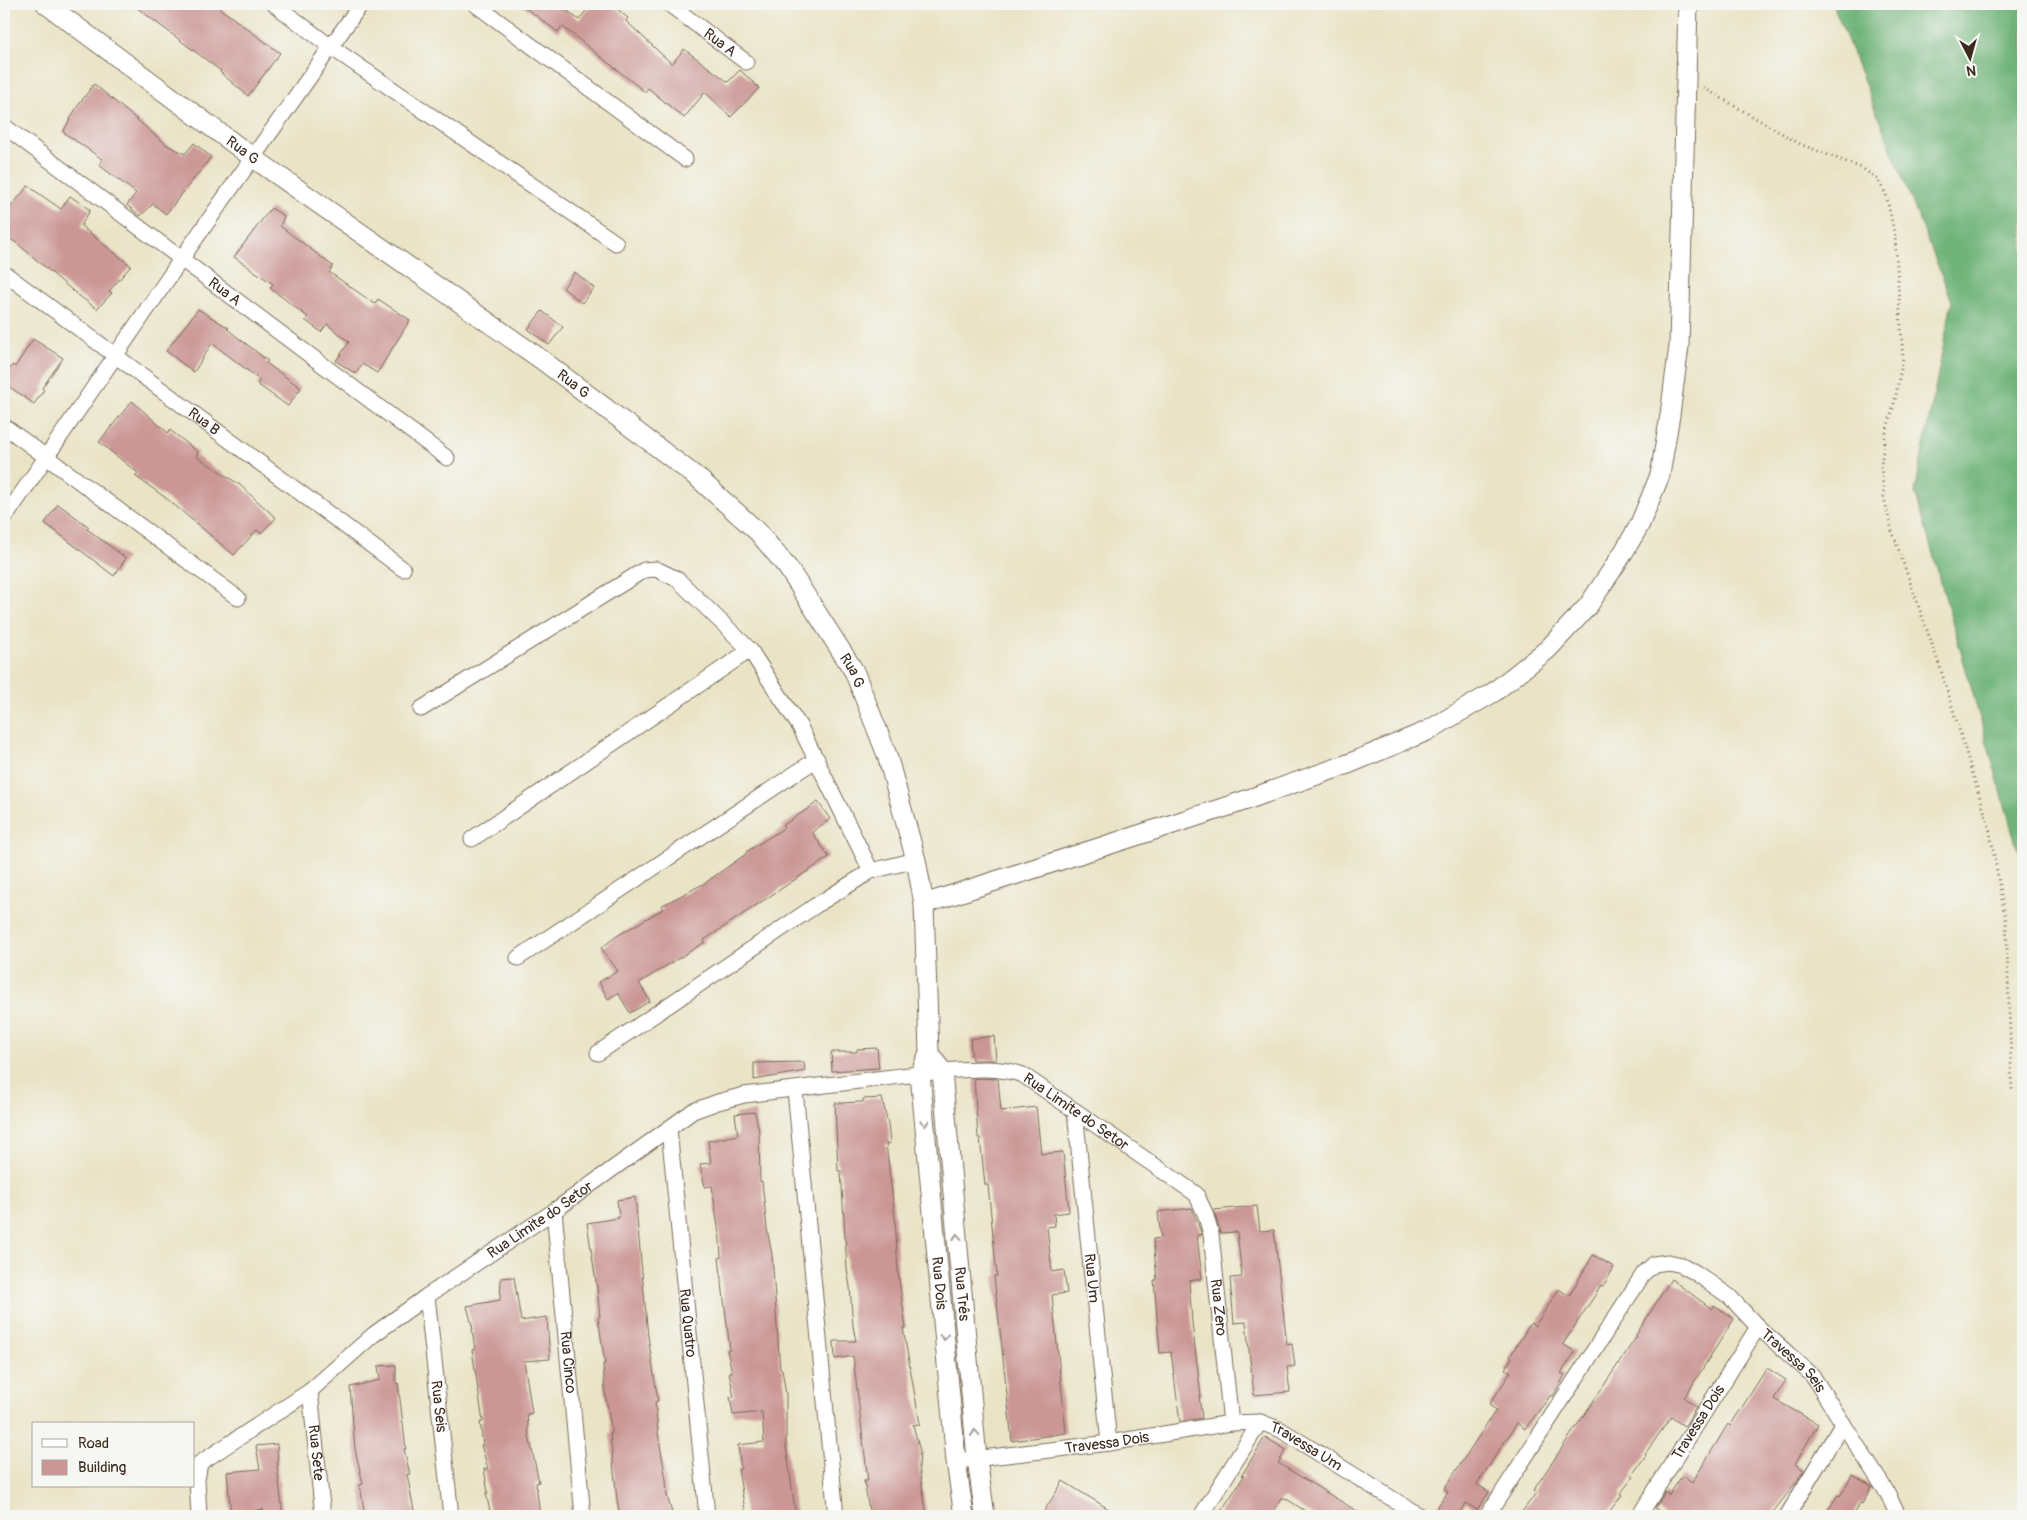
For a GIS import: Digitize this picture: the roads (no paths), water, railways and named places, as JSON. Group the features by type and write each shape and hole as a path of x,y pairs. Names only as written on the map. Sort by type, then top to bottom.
{"street":[{"name":"Rua G","path":"46,4 252,157 542,360 698,478 758,532 788,568 854,671 887,755 916,860 924,904"},
{"path":"274,4 331,47 616,243"},
{"path":"4,519 252,157 361,4"},
{"path":"475,4 685,159"},
{"name":"Rua A","path":"669,4 746,62"},
{"path":"924,904 1232,805 1348,764 1427,730 1494,692 1548,649 1588,606 1639,526 1660,475 1679,346 1688,4"},
{"name":"Rua A","path":"4,126 447,458"},
{"name":"Rua B","path":"4,273 403,569"},
{"path":"4,426 238,598"},
{"path":"421,709 644,570 656,569 677,579 750,650 800,727 871,872"},
{"path":"472,840 750,650"},
{"path":"518,958 816,759"},
{"path":"598,1053 815,906 871,872 916,860"},
{"name":"Rua Dois","path":"924,904 929,1053 920,1074 956,1461 964,1516"},
{"path":"929,1053 942,1071"},
{"name":"Rua Limite do Setor","path":"199,1516 197,1480 200,1463 310,1391 373,1335 427,1296 554,1210 693,1111 718,1102 744,1095 942,1071 970,1069 1009,1070 1024,1075 1196,1194"},
{"name":"Rua Três","path":"942,1071 977,1459 985,1516"},
{"path":"795,1090 836,1516"},
{"name":"Rua Um","path":"1075,1111 1108,1443"},
{"name":"Rua Quatro","path":"669,1129 707,1516"},
{"name":"Rua Zero","path":"1196,1194 1205,1213 1211,1234 1231,1423"},
{"name":"Rua Cinco","path":"554,1210 583,1516"},
{"name":"Travessa Seis","path":"1487,1516 1644,1272 1654,1264 1668,1262 1696,1273 1730,1297 1758,1326 1812,1375 1888,1494 1898,1516"},
{"name":"Rua Seis","path":"427,1296 451,1516"},
{"name":"Travessa Dois","path":"1639,1516 1758,1326"},
{"name":"Rua Sete","path":"310,1391 323,1516"},
{"name":"Travessa Dois","path":"956,1461 1108,1443 1231,1423 1260,1422"},
{"name":"Travessa Um","path":"1201,1516 1260,1422 1281,1430 1420,1516"},
{"path":"1786,1516 1843,1423"}]}
